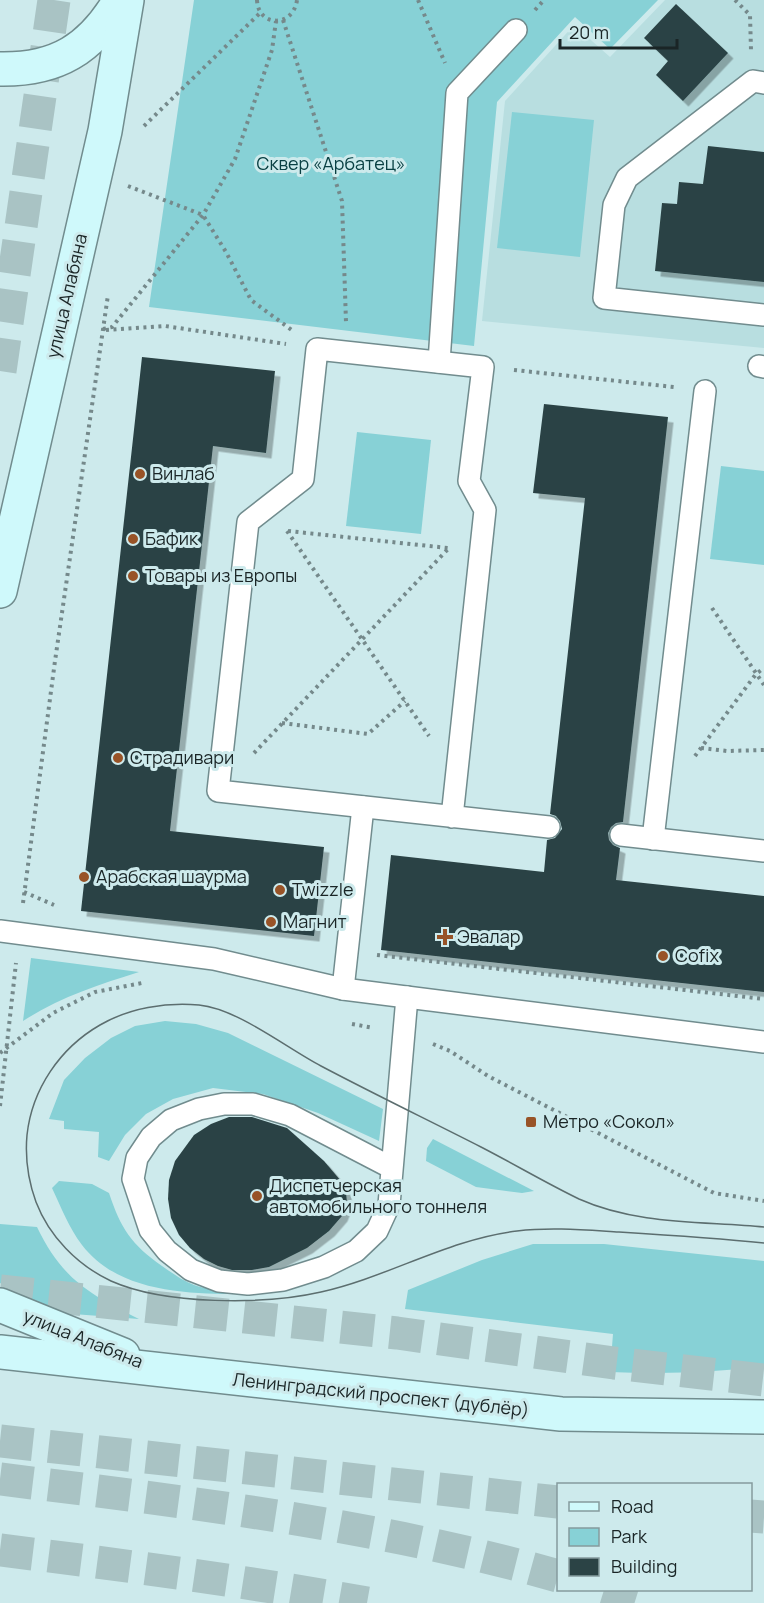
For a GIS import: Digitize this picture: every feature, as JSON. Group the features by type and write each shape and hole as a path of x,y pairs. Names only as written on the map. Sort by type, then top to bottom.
{"main road":[{"path":"0,69 28,69 58,61 81,46 108,21 120,0"},
{"name":"улица Алабяна","path":"0,591 105,131 127,0"},
{"name":"улица Алабяна","path":"0,1305 166,1372"},
{"name":"Ленинградский проспект (дублёр)","path":"0,1352 561,1414 764,1417"}],"lane":[{"path":"439,362 457,93 516,30"},
{"path":"758,82 627,178 614,206 604,298 764,315"},
{"path":"452,817 485,510 469,481 483,367 317,349 303,479 248,522 247,526 218,791 452,817 549,827"},
{"path":"653,839 705,391"},
{"path":"343,989 363,807"},
{"path":"621,835 764,851"},
{"path":"0,931 214,959 343,989 764,1042"},
{"path":"392,1168 290,1115 253,1104 224,1104 199,1109 171,1120 151,1137 137,1158 133,1179 150,1230 167,1251 191,1269 219,1281 248,1284 283,1280 324,1268 356,1251 377,1231 389,1205 407,997"}],"path":[{"path":"257,0 260,13 276,21 283,20 295,9 297,0"},
{"path":"418,0 457,93"},
{"path":"735,0 750,15 758,82"},
{"path":"141,129 260,13"},
{"path":"283,20 342,201 347,352"},
{"path":"103,329 112,327 203,215 235,159 272,50 276,21"},
{"path":"124,196 127,176"},
{"path":"126,185 203,215 226,252 251,300 317,349"},
{"path":"22,908 55,661 110,285"},
{"path":"103,329 111,331 165,326 317,349"},
{"path":"483,367 705,391"},
{"path":"218,791 485,510"},
{"path":"247,526 449,548"},
{"path":"286,531 456,776"},
{"path":"685,567 764,685"},
{"path":"694,757 756,674 764,668"},
{"path":"282,723 368,734 405,701"},
{"path":"701,748 727,751 764,750"},
{"path":"347,952 764,999"},
{"path":"0,1106 16,961"},
{"path":"0,1053 53,1013 95,993 150,982"},
{"path":"346,1023 404,1032 450,1051 488,1076 714,1193 764,1201"}],"shaded area":[{"path":"665,0 764,0 764,348 482,321 505,101 574,25 610,57"}],"green space":[{"name":"Сквер «Арбатец»","path":"194,0 658,0 610,49 575,17 497,102 474,346 149,307"},
{"path":"512,112 594,120 580,257 497,248"},
{"path":"357,432 431,440 421,534 346,526"},
{"path":"721,466 764,471 764,565 710,559"},
{"path":"31,958 139,972 65,998 23,1021"},
{"path":"165,1021 196,1024 228,1033 383,1109 379,1141 318,1113 263,1094 213,1088 173,1099 146,1114 125,1135 109,1161 98,1157 99,1132 64,1129 64,1121 49,1119 64,1080 85,1058 111,1038 135,1026"},
{"path":"433,1139 534,1191 522,1193 476,1187 426,1161 427,1148"},
{"path":"59,1181 92,1184 109,1193 128,1235 151,1258 178,1277 199,1287 240,1294 176,1291 134,1281 114,1272 97,1261 73,1232 52,1188"},
{"path":"0,1224 37,1227 56,1260 79,1283 91,1293 139,1319 60,1313 0,1283"},
{"path":"533,1244 604,1244 764,1261 764,1366 687,1372 610,1372 613,1334 405,1309 408,1290 482,1260"}],"building":[{"path":"676,4 728,53 683,101 656,75 668,61 644,38"},
{"path":"708,146 764,152 764,282 655,271 662,203 677,204 679,182 703,184"},
{"path":"142,357 275,371 266,453 213,446 170,831 324,847 314,936 81,911"},
{"path":"544,404 668,417 623,822 611,827 608,833 609,840 620,848 616,880 764,896 764,992 381,950 391,855 544,872 547,840 555,838 562,829 556,816 550,814 585,498 533,493"},
{"name":"Диспетчерская автомобильного тоннеля","path":"229,1117 252,1117 287,1128 324,1161 341,1181 346,1192 347,1203 342,1216 329,1231 307,1248 269,1267 232,1270 204,1259 179,1235 171,1218 168,1199 169,1180 175,1161 194,1135 211,1124"}],"tunnel":[{"path":"0,371 54,0"},
{"path":"0,1291 397,1333 614,1363 764,1380"},
{"path":"0,1441 557,1502"},
{"path":"0,1479 211,1506 351,1529 420,1542 557,1576"},
{"path":"752,1516 764,1517"},
{"path":"0,1550 184,1574 367,1603"},
{"path":"607,1591 646,1603"}],"tram line":[{"path":"764,1227 647,1218 624,1214 579,1199 321,1066 245,1021 214,1008 199,1005 174,1004 135,1010 111,1019 86,1034 72,1045 50,1071 35,1102 27,1135 26,1152 33,1194 56,1238 87,1267 111,1281 159,1295 244,1301 321,1292 467,1242 517,1231 594,1230 764,1243"}],"place":[{"name":"Винлаб","path":"140,474"},
{"name":"Бафик","path":"133,539"},
{"name":"Товары из Европы","path":"133,576"},
{"name":"Страдивари","path":"118,758"},
{"name":"Арабская шаурма","path":"84,877"},
{"name":"Twizzle","path":"280,890"},
{"name":"Магнит","path":"271,922"},
{"name":"Эвалар","path":"445,937"},
{"name":"Cofix","path":"663,956"},
{"name":"Метро «Сокол»","path":"531,1122"},
{"name":"Диспетчерская автомобильного тоннеля","path":"257,1196"}]}
